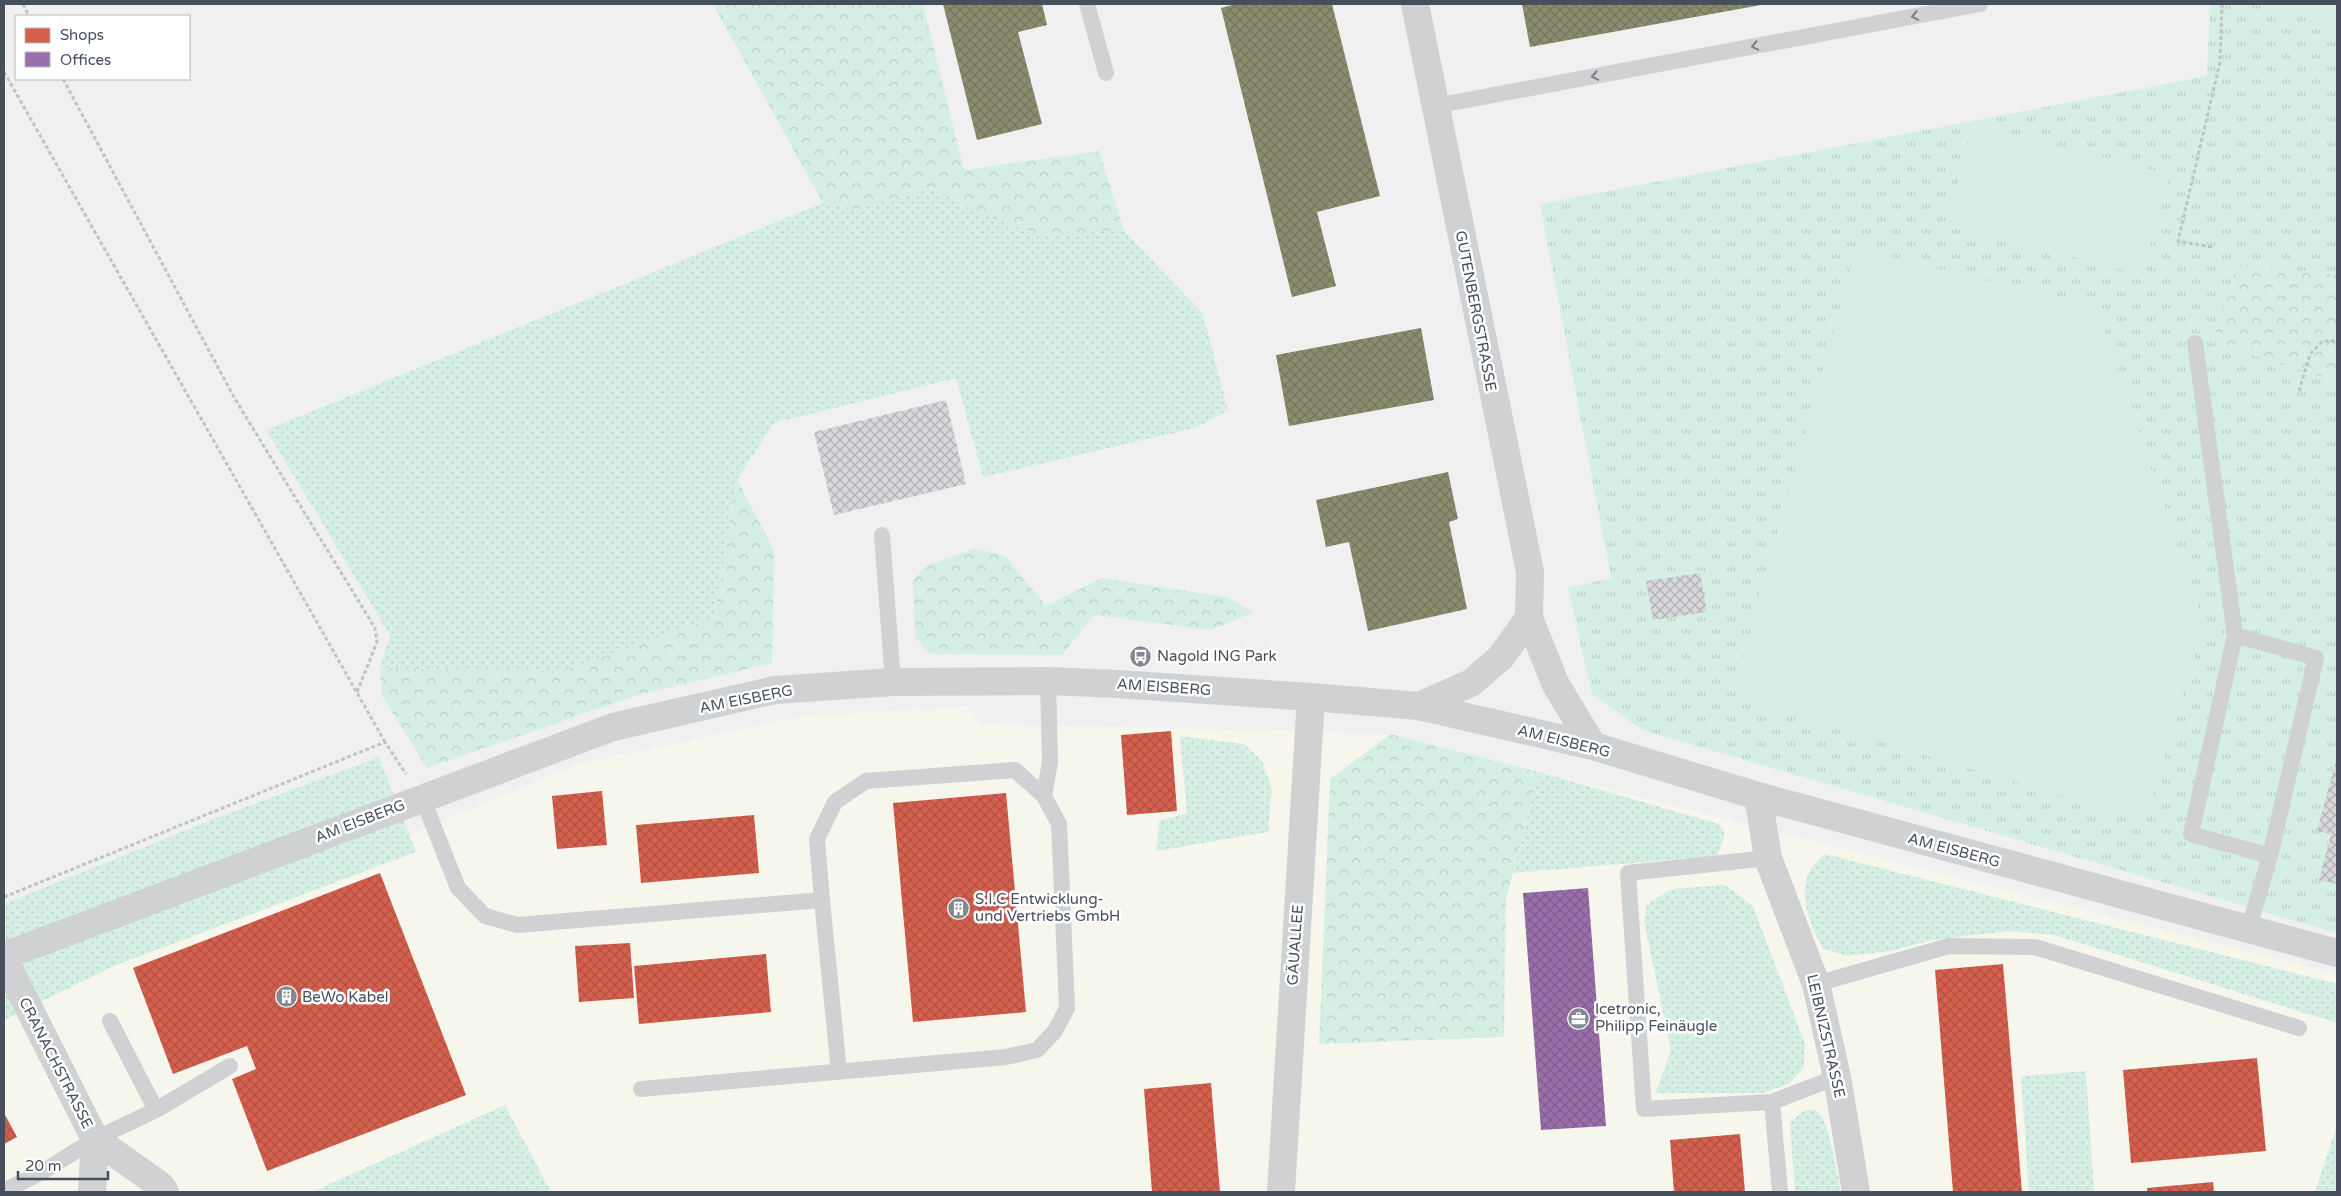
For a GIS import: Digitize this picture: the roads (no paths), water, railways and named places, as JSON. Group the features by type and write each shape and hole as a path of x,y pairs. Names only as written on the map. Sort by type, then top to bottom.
{"street":[{"name":"GUTENBERGSTRASSE","path":"1415,4 1530,572 1529,618 1556,685 1593,746"},
{"path":"1419,706 1471,684 1502,657 1529,618"},
{"name":"AM EISBERG","path":"4,958 422,797 613,726 775,690 893,682 1048,682 1312,697 1419,706 1593,746 1758,796 2337,953"},
{"name":"GÄUALLEE","path":"1281,1192 1312,697"},
{"name":"LEIBNIZSTRASSE","path":"1758,796 1768,858 1816,984 1837,1077 1856,1192"},
{"name":"CRANACHSTRASSE","path":"4,958 95,1139 161,1186 165,1192"},
{"name":"CRANACHSTRASSE","path":"92,1192 95,1139"}],"lane":[{"path":"1087,4 1106,72"},
{"path":"1435,106 1980,4"},
{"path":"2195,343 2235,635 2191,834 2270,856"},
{"path":"882,535 893,682"},
{"path":"2235,635 2316,658 2270,856 2248,930"},
{"path":"1044,796 1050,762 1048,682"},
{"path":"641,1089 1006,1058 1037,1050 1055,1031 1067,1008 1059,824 1044,796 1015,770 866,781 835,802 817,839 839,1072"},
{"path":"422,797 458,888 485,916 517,925 822,900"},
{"path":"1768,858 1628,873 1644,1110 1772,1102 1837,1077"},
{"path":"1816,984 1949,946 2035,948 2300,1028"},
{"path":"110,1021 156,1110"},
{"path":"4,1191 44,1171 95,1139 156,1110 230,1066"},
{"path":"1772,1102 1780,1192"}],"place":[{"name":"Nagold ING Park","path":"1141,656"},
{"name":"S.I.C Entwicklung- und Vertriebs GmbH","path":"959,908"},
{"name":"BeWo Kabel","path":"286,997"},
{"name":"Icetronic, Philipp Feinäugle","path":"1579,1018"}]}
